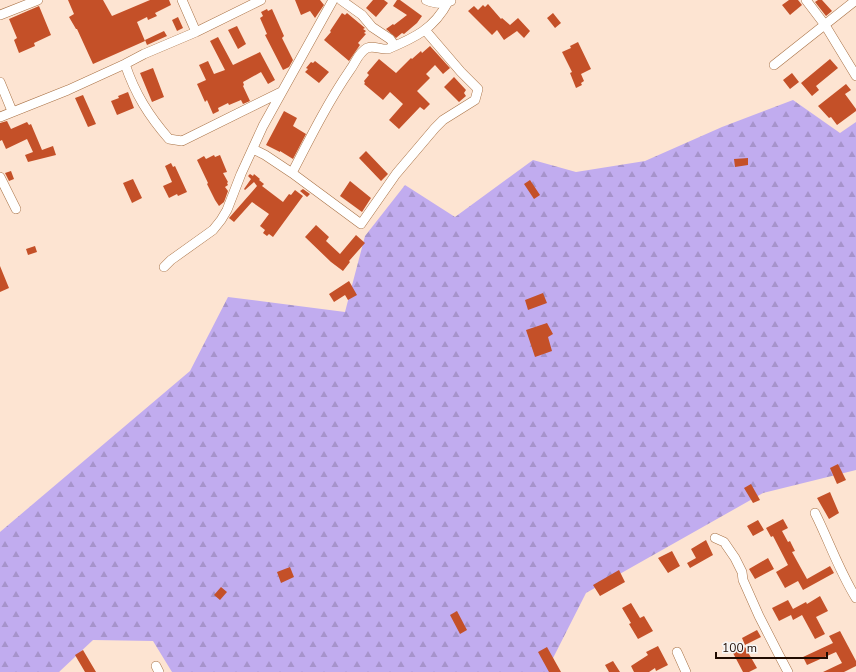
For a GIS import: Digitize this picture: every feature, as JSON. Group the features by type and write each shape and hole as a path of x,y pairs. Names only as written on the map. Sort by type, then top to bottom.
{"street":[{"path":"0,16 38,0"},
{"path":"182,0 196,32"},
{"path":"0,116 68,90 170,42 196,32 261,0"},
{"path":"164,267 171,260 213,230 221,220 227,210 241,174 263,126 333,0"},
{"path":"341,0 362,15 372,27 390,39 395,46"},
{"path":"426,0 438,3 450,1"},
{"path":"806,0 825,25 856,76"},
{"path":"774,65 856,0"},
{"path":"292,173 332,97 359,55 368,48 372,47 384,50 412,39 425,30 450,1"},
{"path":"253,149 292,173 360,224 364,221 396,174 435,128 443,120 472,103 477,97 478,89 476,86 461,72 425,30"},
{"path":"126,64 130,77 145,110 170,139 175,141 182,141 281,92"},
{"path":"0,82 12,111"},
{"path":"0,177 16,210"},
{"path":"815,512 825,532 844,579 856,598"},
{"path":"715,538 724,542 735,558 742,572 743,580 752,601 778,655 788,672"},
{"path":"678,652 686,672"}],"green space":[{"path":"793,100 840,133 856,122 856,470 763,493 586,593 550,664 555,672 172,672 153,641 93,640 59,672 0,672 0,532 190,371 228,297 345,312 365,236 405,185 455,217 533,160 576,172 645,161 722,127"}],"building":[{"path":"68,0 103,0 112,16 150,0 169,0 171,5 155,13 157,16 148,20 147,17 137,22 145,41 93,64 77,29 69,17 74,14"},
{"path":"295,0 320,0 324,5 315,18 310,11 301,15"},
{"path":"373,0 384,0 388,3 376,17 366,8"},
{"path":"397,0 400,0 422,16 417,23 404,34 402,33 396,38 386,29 407,15 393,6"},
{"path":"789,0 798,0 802,5 790,15 782,5"},
{"path":"822,0 832,11 826,16 815,2"},
{"path":"488,4 501,19 502,18 510,25 518,18 530,31 524,38 517,31 504,40 497,30 492,35 468,11 474,6 478,10 483,5 485,7"},
{"path":"39,6 51,35 34,43 35,46 19,53 14,40 17,38 9,19"},
{"path":"267,9 268,11 272,9 284,36 282,38 293,60 289,67 283,70 265,35 267,34 260,18 263,16 261,12"},
{"path":"342,13 345,15 347,13 365,28 363,29 366,31 364,33 366,34 358,43 360,45 349,61 324,40 331,32 330,31"},
{"path":"553,13 561,23 555,28 547,18"},
{"path":"178,17 183,28 177,31 172,20"},
{"path":"237,26 246,44 238,49 228,30"},
{"path":"164,31 167,36 147,45 145,40"},
{"path":"218,37 233,65 260,52 275,80 268,84 261,72 243,82 243,86 250,101 243,104 241,100 229,105 228,103 218,108 219,111 213,114 207,100 205,102 197,84 206,80 199,65 208,61 214,74 225,70 210,41"},
{"path":"578,42 591,69 581,74 584,81 581,83 582,85 576,88 570,73 572,72 562,52 571,48 570,46"},
{"path":"430,46 450,68 443,74 435,65 426,74 430,78 417,91 430,104 424,110 420,107 399,129 389,120 403,104 390,92 383,100 364,84 364,81 369,75 367,73 379,59 396,73 411,58 412,59 421,51 422,53"},
{"path":"830,59 838,68 816,86 819,90 812,96 801,83"},
{"path":"315,61 329,72 319,83 305,72 308,69 306,68 311,62 313,63"},
{"path":"153,68 164,97 152,102 140,73"},
{"path":"792,73 799,82 790,89 783,80"},
{"path":"454,77 466,90 464,93 466,96 459,102 444,87"},
{"path":"846,84 851,90 845,94 856,111 837,125 831,117 829,118 818,106"},
{"path":"128,92 134,108 117,115 111,101"},
{"path":"83,95 96,124 88,127 75,98"},
{"path":"284,111 297,118 293,126 306,134 293,159 266,145"},
{"path":"7,121 11,129 27,122 29,125 31,124 42,150 53,146 56,155 28,162 25,155 33,152 27,139 6,149 2,140 0,141 0,123"},
{"path":"366,151 388,174 381,181 359,158"},
{"path":"214,155 215,157 220,155 227,172 223,173 228,182 228,185 225,187 228,191 224,202 219,206 207,184 208,183 197,160 204,156 206,159"},
{"path":"748,158 748,165 735,167 734,159"},
{"path":"171,163 173,167 175,166 187,192 178,196 177,194 169,198 163,186 172,182 165,166"},
{"path":"11,171 14,179 9,181 5,173"},
{"path":"250,174 253,176 254,174 260,179 259,180 264,184 262,186 283,202 289,194 291,195 295,190 303,196 273,237 269,234 267,236 263,233 265,230 260,226 269,214 252,202 234,222 229,218 257,186 254,182 245,190 244,189 251,179 248,176"},
{"path":"133,179 142,198 132,203 123,183"},
{"path":"530,180 540,195 534,199 524,184"},
{"path":"350,181 371,198 362,212 340,196"},
{"path":"303,189 310,194 307,197 300,191"},
{"path":"316,225 329,237 326,241 340,254 356,235 365,243 349,261 350,262 343,271 331,262 305,237"},
{"path":"35,246 37,252 28,255 26,249"},
{"path":"0,266 9,288 0,292"},
{"path":"349,281 357,295 348,300 345,295 334,302 329,294"},
{"path":"543,293 547,303 528,310 525,300"},
{"path":"547,323 553,334 548,337 552,351 535,357 526,330"},
{"path":"838,464 846,480 837,484 830,468"},
{"path":"751,484 760,500 753,503 744,488"},
{"path":"830,492 839,513 829,519 817,498"},
{"path":"783,519 788,528 782,531 788,542 790,541 795,551 792,552 807,579 830,566 834,573 803,590 798,581 785,588 776,572 788,565 773,536 771,537 766,528"},
{"path":"758,520 764,530 753,536 747,526"},
{"path":"706,540 713,555 690,568 687,563 696,558 691,549"},
{"path":"672,551 680,566 668,573 658,558"},
{"path":"768,558 774,569 755,579 749,569"},
{"path":"290,567 294,577 281,583 277,572"},
{"path":"619,570 625,582 600,596 593,585"},
{"path":"221,587 227,592 220,600 214,595"},
{"path":"820,596 828,611 816,617 825,634 815,639 802,615 793,620 791,615 779,621 772,608 788,600 793,609 806,602 807,604"},
{"path":"631,603 640,618 644,616 653,631 638,639 622,608"},
{"path":"457,611 467,630 460,634 450,615"},
{"path":"757,630 761,637 745,645 742,638"},
{"path":"840,631 856,661 856,666 844,672 823,672 842,663 836,652 807,665 803,657 833,643 829,636"},
{"path":"658,646 668,665 656,671 655,668 649,672 634,672 631,666 648,655 646,652"},
{"path":"547,647 561,672 549,672 538,652"},
{"path":"745,647 757,668 749,672 743,672 733,653"},
{"path":"83,650 96,672 85,672 75,655"},
{"path":"613,661 620,672 609,672 605,665"}]}
